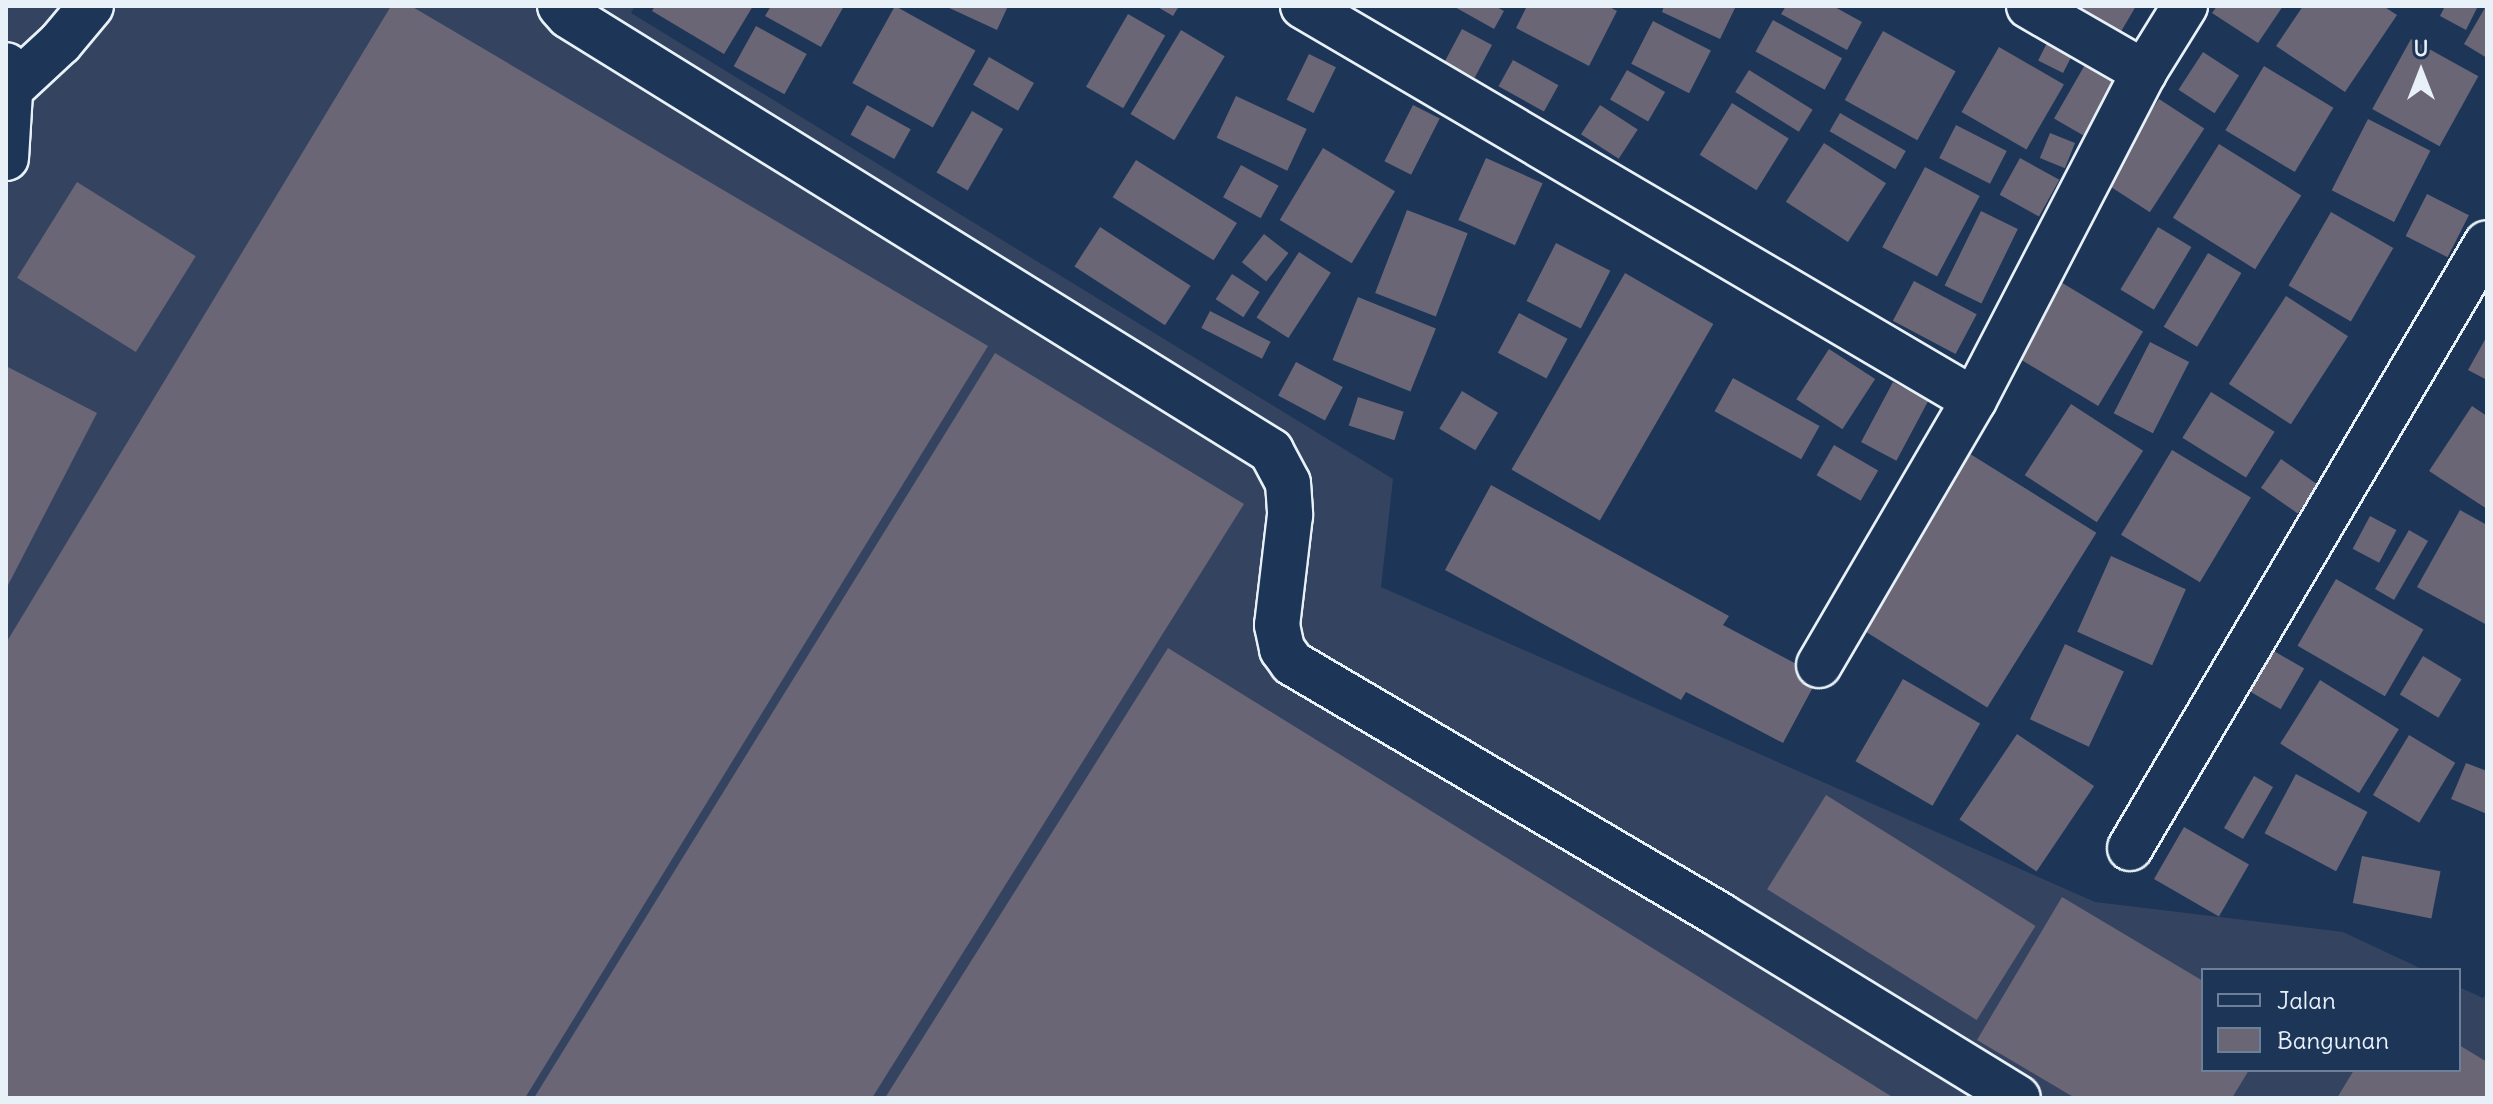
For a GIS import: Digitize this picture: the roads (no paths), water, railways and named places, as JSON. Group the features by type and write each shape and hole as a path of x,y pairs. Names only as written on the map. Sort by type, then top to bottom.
{"street":[{"path":"6,158 7,82 60,43 91,6"},
{"path":"560,6 569,16 1271,451 1288,483 1290,515 1277,625 1282,649 1292,663 1721,916 2018,1098"},
{"path":"1303,6 1974,400"},
{"path":"2029,6 2144,72"},
{"path":"1819,665 1974,400 2144,72 2185,6"},
{"path":"6,41 60,43"},
{"path":"2130,848 2487,243"}]}
